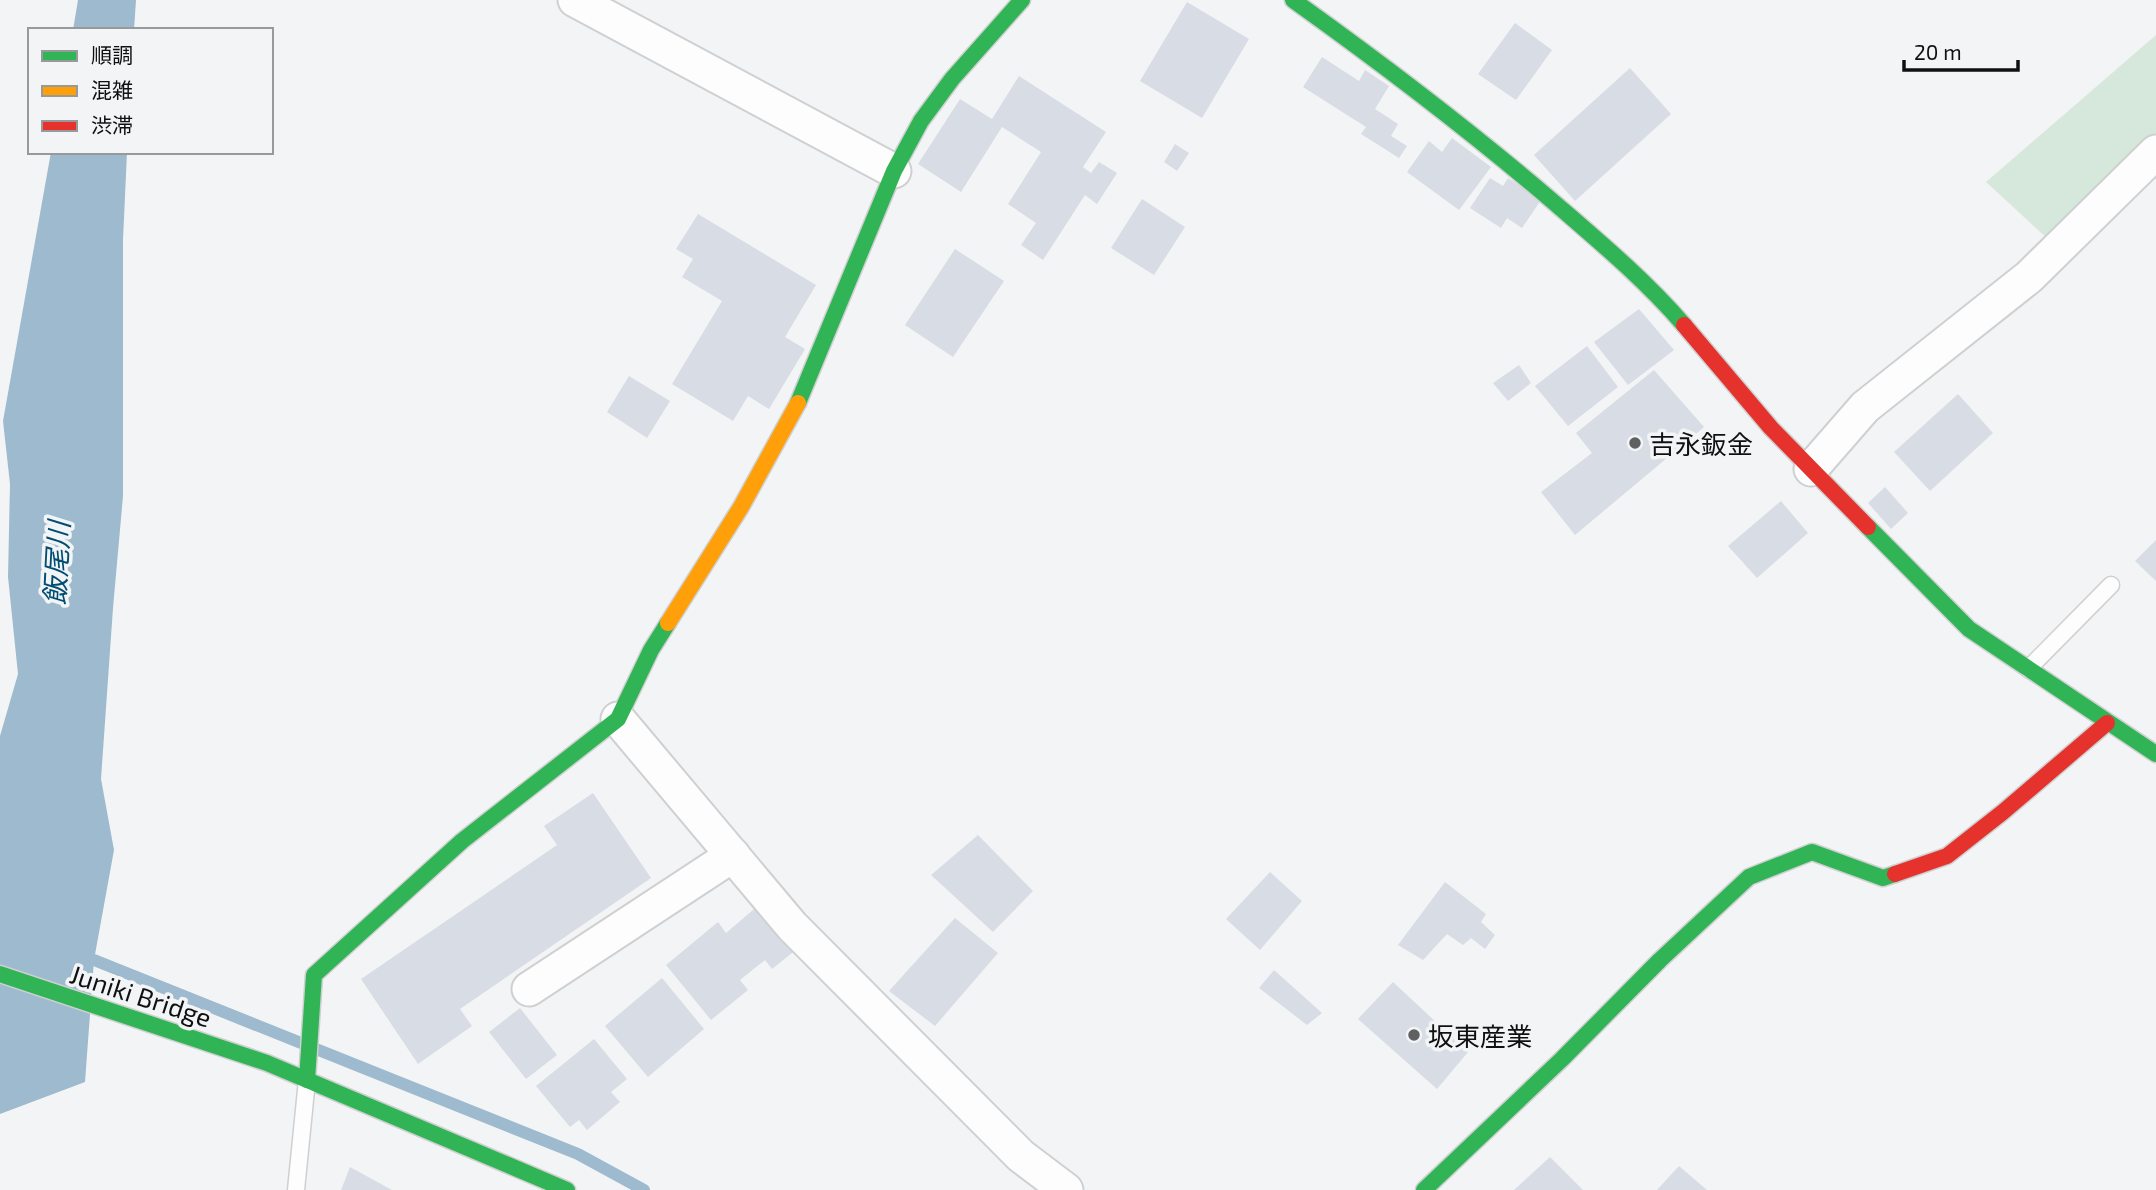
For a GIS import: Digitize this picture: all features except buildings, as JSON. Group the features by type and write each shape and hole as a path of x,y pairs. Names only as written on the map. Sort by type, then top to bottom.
{"street":[{"path":"575,0 894,171"},
{"path":"307,1080 314,975 462,841 618,719 651,650 741,507 794,412 894,171 922,121 952,79 1022,0"},
{"path":"1293,0 1478,137 1594,237 1669,308 1771,428 1969,629 2156,754"},
{"path":"1811,469 1865,407 2029,277 2156,152"},
{"path":"618,719 792,926 1011,1146 1066,1190"},
{"path":"1424,1190 1749,877 1812,852 1883,878 1947,856 2003,812 2106,723"},
{"path":"529,989 733,855"},
{"name":"Juniki Bridge","path":"0,974 267,1063 567,1190"}],"lane":[{"path":"2028,669 2111,585"},
{"path":"296,1190 307,1080"}],"green space":[{"path":"2156,35 2156,136 2050,241 1986,182"}],"water":[{"path":"78,0 136,0 134,28 73,28"},
{"name":"飯尾川","path":"51,154 127,154 123,240 123,496 101,779 114,850 94,960 85,1082 0,1114 0,736 18,674 8,577 10,484 3,421"}],"waterway":[{"path":"94,960 578,1154 644,1190"}],"traffic: fast":[{"path":"798,403 894,171 921,121 952,79 1022,0"},
{"path":"1293,0 1493,151 1623,263 1684,325"},
{"path":"1868,527 1969,629 2156,754"},
{"path":"307,1080 314,975 462,841 618,719 651,650 668,623"},
{"path":"1424,1190 1749,877 1812,852 1883,878 1895,874"},
{"path":"0,974 267,1063 567,1190"}],"traffic: slow":[{"path":"668,623 741,507 798,403"}],"traffic: jam":[{"path":"1684,325 1771,428 1868,527"},
{"path":"1895,874 1947,856 2107,723"}],"place":[{"name":"吉永鈑金","path":"1635,443"},
{"name":"坂東産業","path":"1414,1035"}]}
